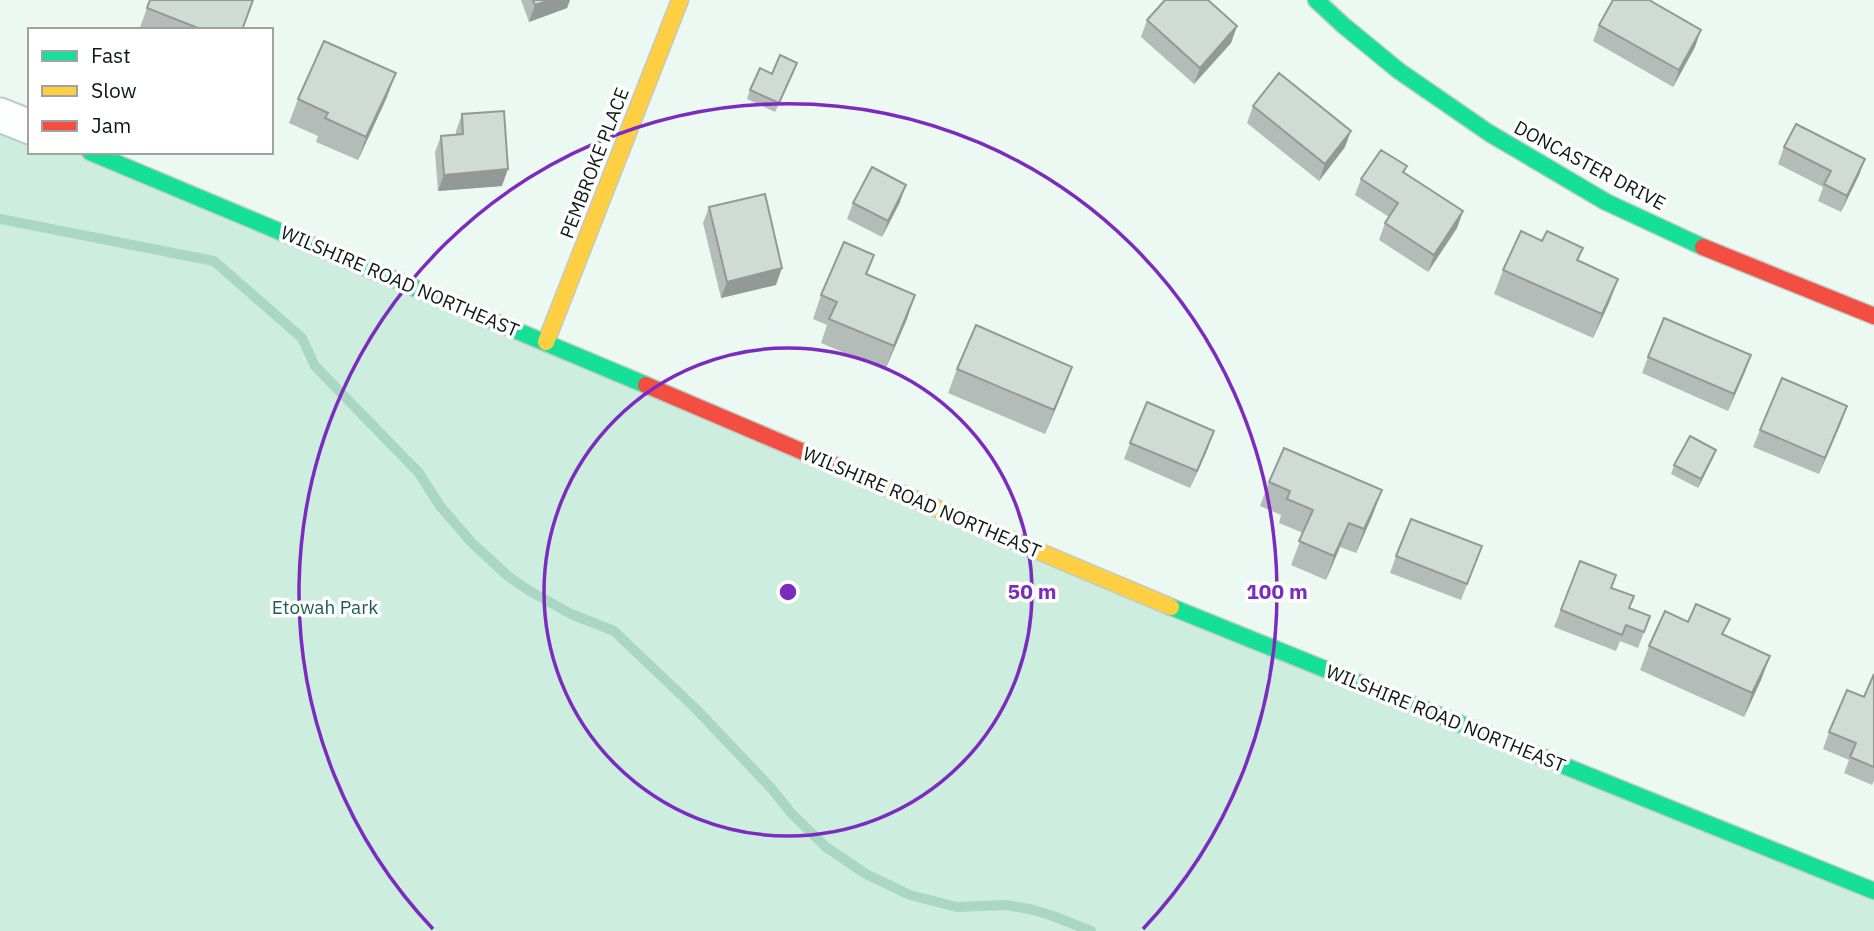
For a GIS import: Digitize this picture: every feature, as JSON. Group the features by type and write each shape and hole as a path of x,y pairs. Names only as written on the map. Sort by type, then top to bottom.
{"street":[{"name":"PEMBROKE PLACE","path":"546,342 680,0"},
{"name":"DONCASTER DRIVE","path":"1316,0 1401,73 1485,131 1605,201 1706,248 1874,316"},
{"path":"0,115 28,126"},
{"name":"WILSHIRE ROAD NORTHEAST","path":"95,154 546,342 1119,586 1874,891"}],"green space":[{"name":"Etowah Park","path":"0,119 28,131 28,154 84,154 1874,891 1874,931 0,931"}],"building":[{"path":"150,0 253,0 243,28 198,28 147,8"},
{"path":"533,0 550,0 535,5"},
{"path":"1165,0 1208,0 1237,26 1200,68 1147,20"},
{"path":"1613,0 1649,0 1701,30 1679,70 1599,25"},
{"path":"324,41 396,73 366,137 325,118 328,113 298,99"},
{"path":"780,55 797,63 779,103 750,90 760,68 772,74"},
{"path":"1279,73 1351,131 1325,164 1253,106"},
{"path":"504,111 508,169 444,175 441,136 463,134 462,114"},
{"path":"1796,124 1865,159 1847,196 1824,184 1831,171 1784,147"},
{"path":"1381,150 1407,166 1403,172 1463,211 1434,255 1385,223 1398,203 1361,179"},
{"path":"872,167 906,185 888,221 853,203"},
{"path":"765,194 782,268 727,282 709,207"},
{"path":"1521,231 1542,241 1547,231 1583,248 1577,260 1618,279 1602,314 1503,270"},
{"path":"844,242 874,255 866,274 915,295 894,346 829,319 837,302 821,295"},
{"path":"1664,318 1751,355 1734,394 1648,357"},
{"path":"976,325 1072,367 1054,410 957,369"},
{"path":"1782,378 1847,406 1825,458 1760,430"},
{"path":"1147,402 1214,431 1197,471 1130,443"},
{"path":"1690,436 1716,450 1701,479 1674,465"},
{"path":"1284,448 1382,490 1364,529 1349,523 1334,556 1299,541 1313,510 1287,499 1290,491 1269,482"},
{"path":"1411,519 1482,546 1467,584 1396,556"},
{"path":"1580,561 1616,575 1611,588 1634,596 1629,608 1650,616 1644,632 1626,625 1622,635 1561,610"},
{"path":"1696,604 1730,619 1722,634 1770,656 1752,693 1649,646 1665,611 1688,622"},
{"path":"1874,674 1874,767 1850,757 1856,743 1829,732 1847,690 1864,697"}],"waterway":[{"path":"0,219 214,261 302,338 315,366 419,473 440,506 472,543 508,576 528,590 571,614 614,631 696,709 772,789 791,813 826,847 866,874 910,895 957,907 1005,905 1030,909 1091,931"}],"traffic: fast":[{"path":"1316,0 1399,71 1489,133 1606,202 1703,247"},
{"path":"95,154 646,385"},
{"path":"1171,607 1874,891"}],"traffic: slow":[{"path":"546,342 680,0"},
{"path":"862,477 1171,607"}],"traffic: jam":[{"path":"1703,247 1874,316"},
{"path":"646,385 862,477"}]}
